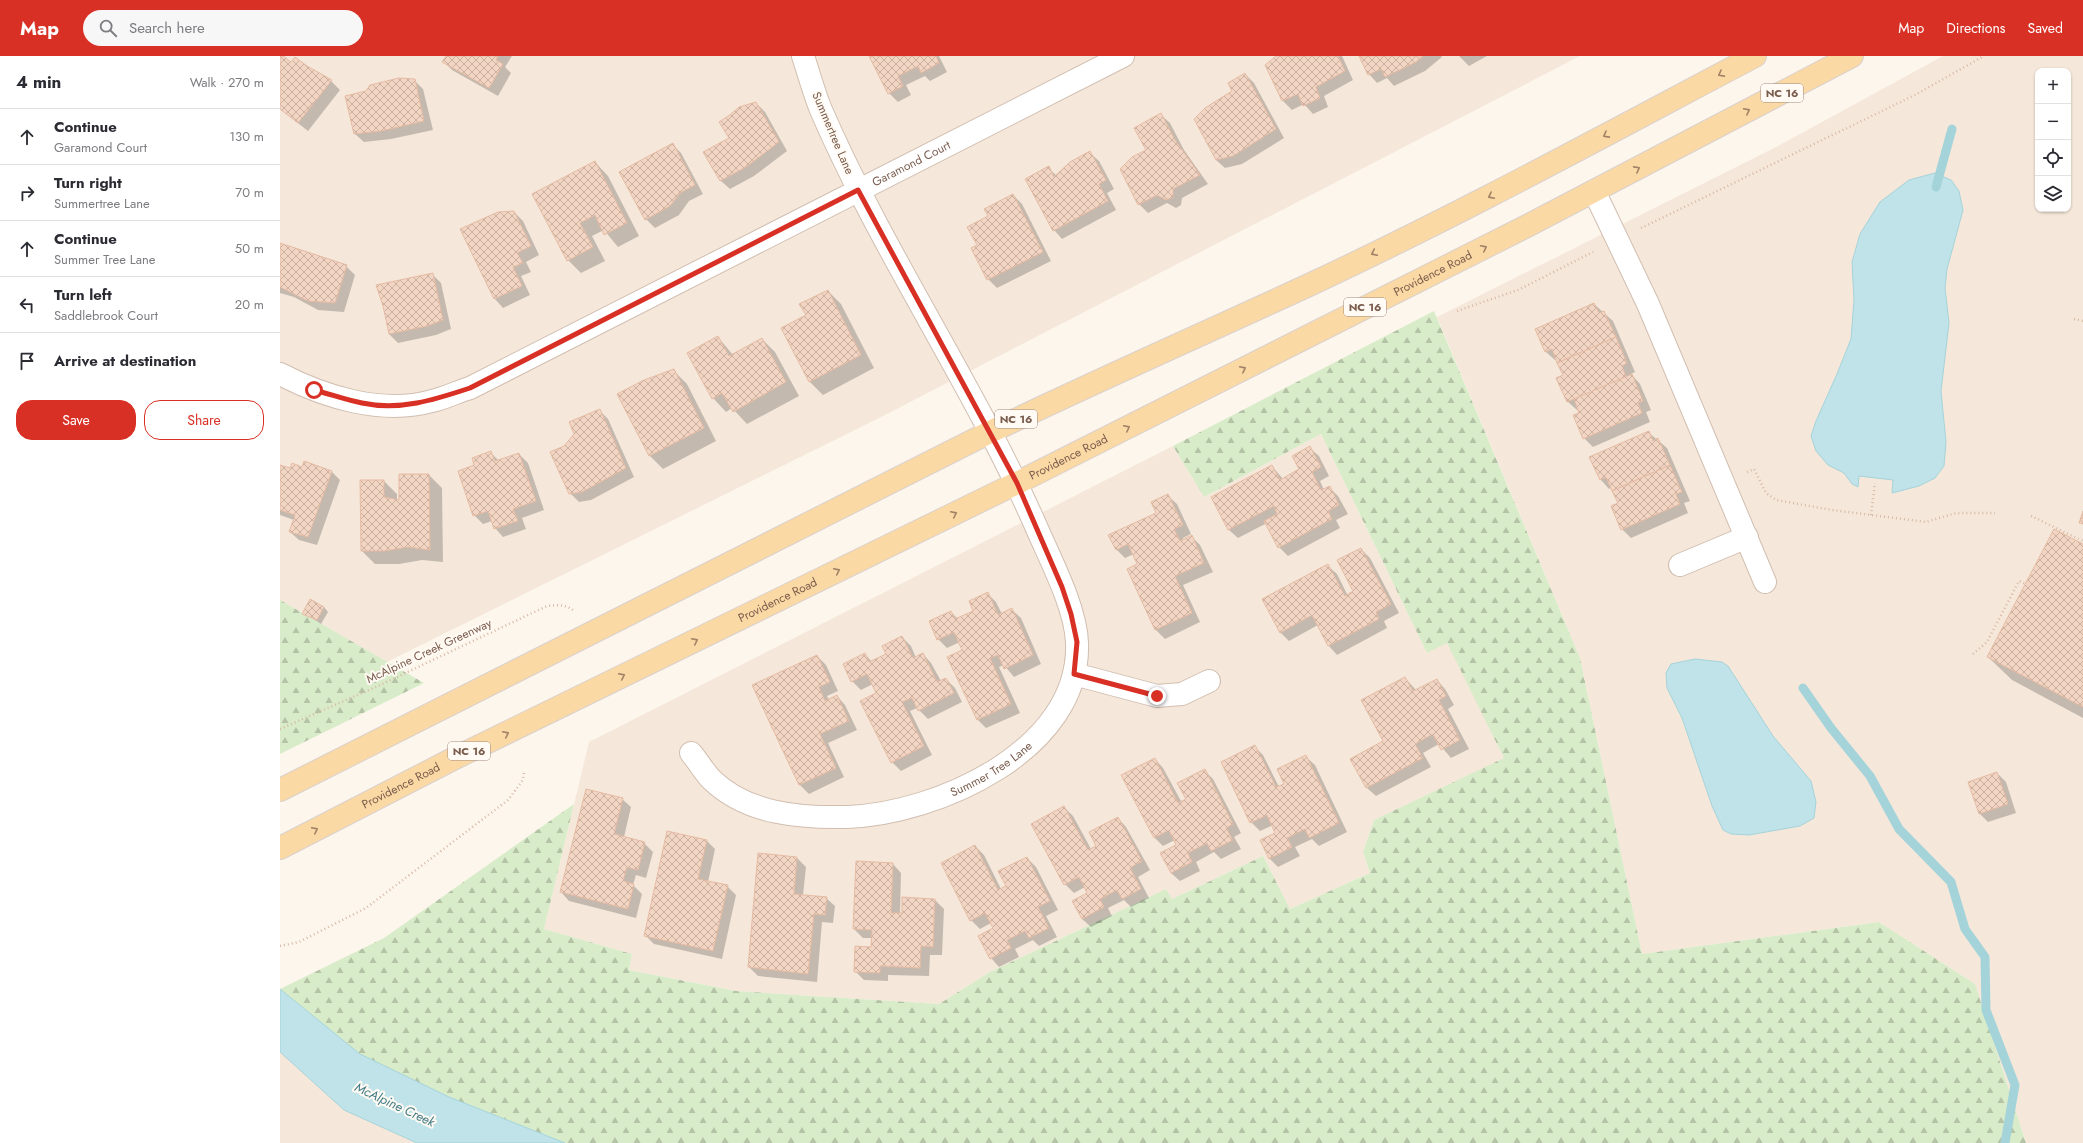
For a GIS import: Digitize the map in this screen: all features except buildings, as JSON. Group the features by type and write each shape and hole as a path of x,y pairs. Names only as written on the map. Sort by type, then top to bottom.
{"main road":[{"name":"NC 16","path":"280,790 990,432 1078,389 1310,284 1475,204 1755,56"},
{"name":"Providence Road","path":"280,848 453,759 1017,483 1594,191 1852,56"}],"street":[{"name":"Summertree Lane","path":"803,56 820,108 858,190 1017,483"},
{"name":"Garamond Court","path":"280,374 314,390 363,404 404,405 431,401 470,388 1123,56"},
{"path":"1594,191 1651,311 1765,582"},
{"name":"Summer Tree Lane","path":"691,752 711,780 735,798 771,812 823,818 858,817 906,810 954,793 993,772 1029,744 1053,717 1071,684 1074,674 1077,642 1071,614 1062,587 1017,483"},
{"path":"1680,565 1747,537"},
{"path":"1074,674 1157,696 1182,694 1210,681"}],"path":[{"path":"1457,311 1518,290 1617,240 1909,98 1984,56"},
{"path":"2074,319 2083,321"},
{"path":"1740,475 1754,469 1766,493 1776,500 1871,515 1926,522 1956,513 1995,513"},
{"path":"1871,515 1875,483"},
{"path":"2031,516 2083,542"},
{"path":"1973,654 1987,642 2019,581 2026,584"},
{"name":"McAlpine Creek Greenway","path":"280,729 378,686 547,606 559,604 569,607 578,614"},
{"path":"280,946 299,942 366,908 508,800 523,780 524,772"}],"shaded area":[{"path":"280,56 1580,56 885,415 387,662 280,600"},
{"path":"1943,56 2083,56 2083,1143 2026,1143 1975,984 1879,922 1642,954 1580,658 1437,317 1778,146"},
{"path":"1321,434 1427,653 1447,642 1505,758 1374,820 1363,852 1370,873 1290,909 1263,856 1172,899 1166,889 988,973 939,1004 736,991 629,970 632,954 544,929 589,742 1173,446 1204,497"},
{"path":"280,1052 344,1110 417,1143 280,1143"}],"green space":[{"path":"1434,311 1580,658 1642,954 1879,922 1975,984 2026,1143 565,1143 449,1097 360,1054 280,989 384,938 574,804 544,929 632,954 629,970 736,991 939,1004 988,973 1166,889 1172,899 1263,856 1290,909 1370,873 1363,852 1374,820 1504,758 1447,643 1427,653 1321,434 1204,497 1173,446"},
{"path":"280,600 424,683 280,754"}],"water":[{"path":"1935,173 1951,180 1959,191 1963,210 1947,269 1945,288 1949,323 1941,391 1946,442 1944,466 1935,478 1919,486 1892,493 1893,480 1859,476 1858,487 1852,484 1844,473 1828,465 1816,451 1811,436 1851,339 1854,300 1852,262 1860,234 1880,202 1909,180"},
{"path":"1695,659 1722,662 1728,666 1773,736 1811,781 1816,802 1814,818 1800,826 1749,835 1731,834 1723,830 1712,806 1682,718 1667,688 1666,673 1671,664"},
{"name":"McAlpine Creek","path":"280,989 360,1054 449,1097 565,1143 417,1143 344,1110 280,1052"}],"waterway":[{"path":"1936,187 1952,129"},
{"path":"1803,688 1831,728 1870,776 1899,829 1951,882 1965,929 1985,957 1986,1010 2015,1085 2005,1143"}],"route":[{"path":"314,390 363,404 404,405 431,401 470,388 858,190 973,399 1017,483 1062,587 1071,614 1077,642 1074,674 1157,696"}]}
